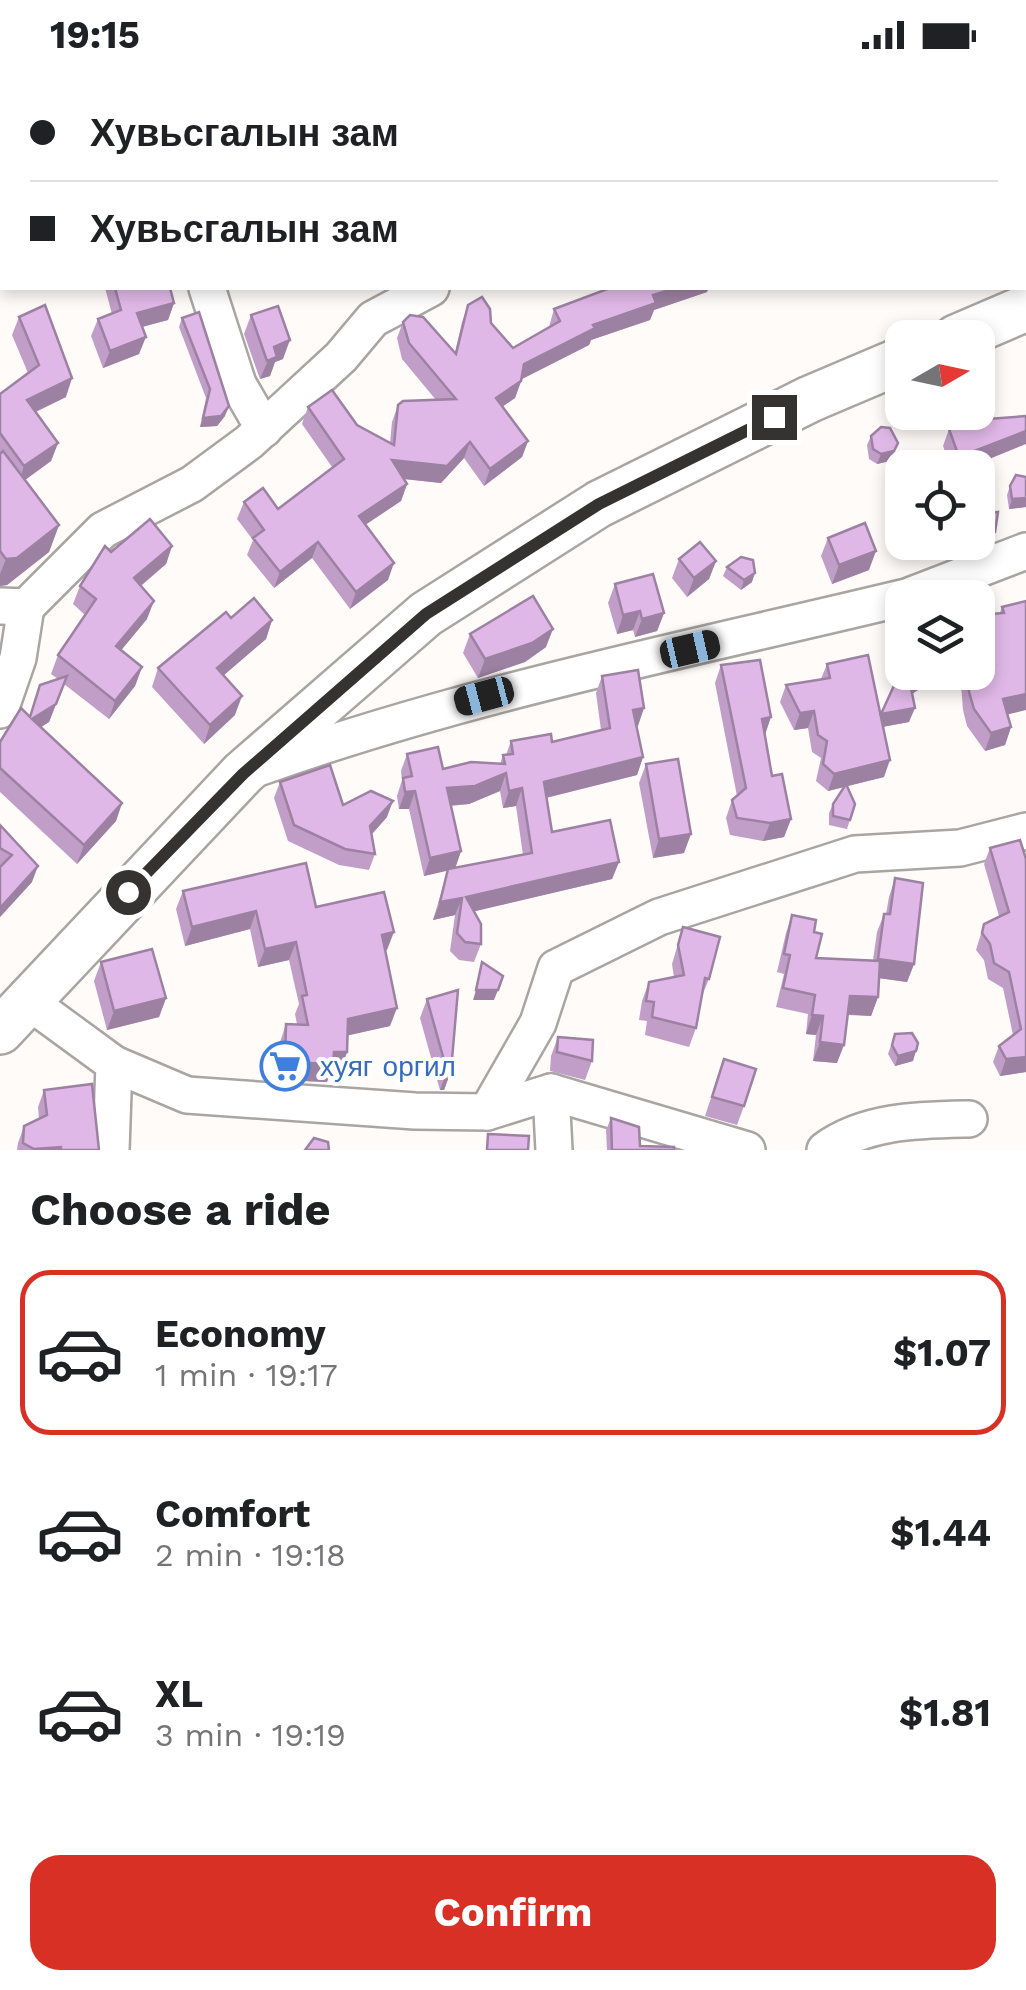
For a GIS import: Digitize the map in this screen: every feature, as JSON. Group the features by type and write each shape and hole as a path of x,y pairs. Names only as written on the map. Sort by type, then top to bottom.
{"main road":[{"path":"995,321 1026,308"},
{"path":"14,1016 243,774 426,614 599,504 885,367"}],"street":[{"path":"207,290 238,384 264,429"},
{"path":"0,710 18,658 13,606 103,530 192,484 264,429 341,357 395,296 422,290"},
{"path":"949,580 1026,550"},
{"path":"243,774 381,724 484,696 885,602"},
{"path":"487,1112 538,1023 556,968 660,917 855,854 960,848 1026,831"},
{"path":"14,1016 187,1095 487,1112 551,1092 747,1150"},
{"path":"111,1150 114,1064"},
{"path":"551,1092 554,1150"},
{"path":"825,1150 841,1138 906,1120 969,1120"}],"building":[{"path":"116,290 171,290 174,303 137,313 146,337 110,351 98,319 121,310"},
{"path":"605,290 669,290 653,295 656,303 593,325 595,328 524,364 521,381 496,398 528,441 490,469 470,442 447,466 392,460 407,484 359,516 394,563 356,592 318,542 280,572 253,538 264,530 244,502 263,488 278,509 344,459 308,407 332,390 357,425 394,445 398,405 403,401 456,399 409,343 403,322 410,315 423,317 456,354 468,305 482,297 490,309 491,323 513,348 560,321 554,309"},
{"path":"45,305 72,378 27,400 58,443 24,466 0,433 0,394 39,365 19,317"},
{"path":"278,306 290,340 274,347 277,357 267,361 251,315"},
{"path":"199,312 229,406 221,416 203,418 210,389 182,318"},
{"path":"1026,416 1026,431 977,450 956,450 949,430 995,430 995,418"},
{"path":"885,427 891,430 898,443 894,450 881,454 873,449 871,436"},
{"path":"3,451 59,525 17,558 6,559 0,551"},
{"path":"1016,475 1026,477 1026,498 1012,499 1010,486"},
{"path":"150,519 172,546 134,578 154,601 116,646 142,667 115,701 58,655 96,599 80,586 105,546 111,552"},
{"path":"865,523 876,551 839,565 828,538"},
{"path":"700,542 716,561 694,578 679,559"},
{"path":"741,557 753,560 755,573 744,580 727,567"},
{"path":"653,574 664,613 642,619 640,611 623,615 615,584"},
{"path":"533,596 553,629 532,643 485,659 470,634"},
{"path":"254,598 272,620 217,668 242,696 210,725 158,668 226,612 231,618"},
{"path":"1026,601 1026,694 1003,699 1011,727 991,733 974,709 969,690 995,690 995,614 1004,613 1002,607"},
{"path":"868,655 890,760 834,774 823,764 827,741 818,735 814,711 800,713 786,685 830,678 827,664"},
{"path":"760,660 771,717 762,719 772,776 782,774 791,819 770,823 737,818 732,800 746,788 721,665"},
{"path":"638,670 644,708 633,710 643,757 544,782 552,832 610,820 619,862 466,897 481,924 481,944 465,942 457,933 462,898 440,902 448,869 532,853 522,788 509,791 506,773 475,786 447,788 461,851 430,858 415,791 405,792 403,778 412,776 407,754 438,747 443,769 471,762 505,764 503,755 513,754 511,741 551,734 552,742 610,728 602,676"},
{"path":"67,676 56,704 32,719 122,803 84,845 0,768 0,742 21,708 30,717 40,685"},
{"path":"892,690 911,690 915,708 881,714"},
{"path":"678,759 691,834 659,839 646,764"},
{"path":"330,765 343,805 371,791 393,801 370,826 375,854 345,849 294,825 280,782"},
{"path":"846,784 855,804 850,820 833,816 833,804"},
{"path":"0,825 38,866 0,908 0,867 12,855 0,848"},
{"path":"1020,840 1026,859 1026,1057 1006,1059 999,1046 1021,1029 1009,972 994,963 990,944 982,933 984,924 1009,912 990,848"},
{"path":"306,863 316,907 384,892 394,932 382,935 397,1008 348,1019 347,1052 334,1052 333,1064 285,1062 286,1024 308,1025 302,996 307,995 296,942 265,949 256,911 192,927 183,891"},
{"path":"895,878 923,883 914,964 878,959 884,914 890,914"},
{"path":"792,915 816,920 814,932 822,934 816,958 880,961 878,997 850,996 844,1045 820,1042 823,1016 812,1015 815,995 783,988 790,955 784,954"},
{"path":"683,927 720,937 709,979 705,978 696,1028 652,1017 654,1002 646,1001 649,982 684,975 678,945"},
{"path":"152,949 166,998 114,1011 101,962"},
{"path":"482,962 503,976 498,990 476,990"},
{"path":"458,990 451,1071 447,1071 427,999"},
{"path":"912,1033 918,1043 916,1051 898,1056 892,1045 895,1034"},
{"path":"558,1037 593,1040 592,1061 557,1052"},
{"path":"724,1059 756,1069 744,1106 712,1097"},
{"path":"92,1084 99,1150 34,1149 23,1143 24,1126 47,1115 44,1090"},
{"path":"611,1118 639,1127 640,1146 674,1150 612,1150"},
{"path":"488,1134 529,1136 528,1150 487,1150"},
{"path":"314,1138 328,1142 329,1150 305,1150"}],"place":[{"name":"хуяг оргил","path":"285,1066"}],"route":[{"path":"128,892 243,774 426,614 599,504 774,417"}]}
